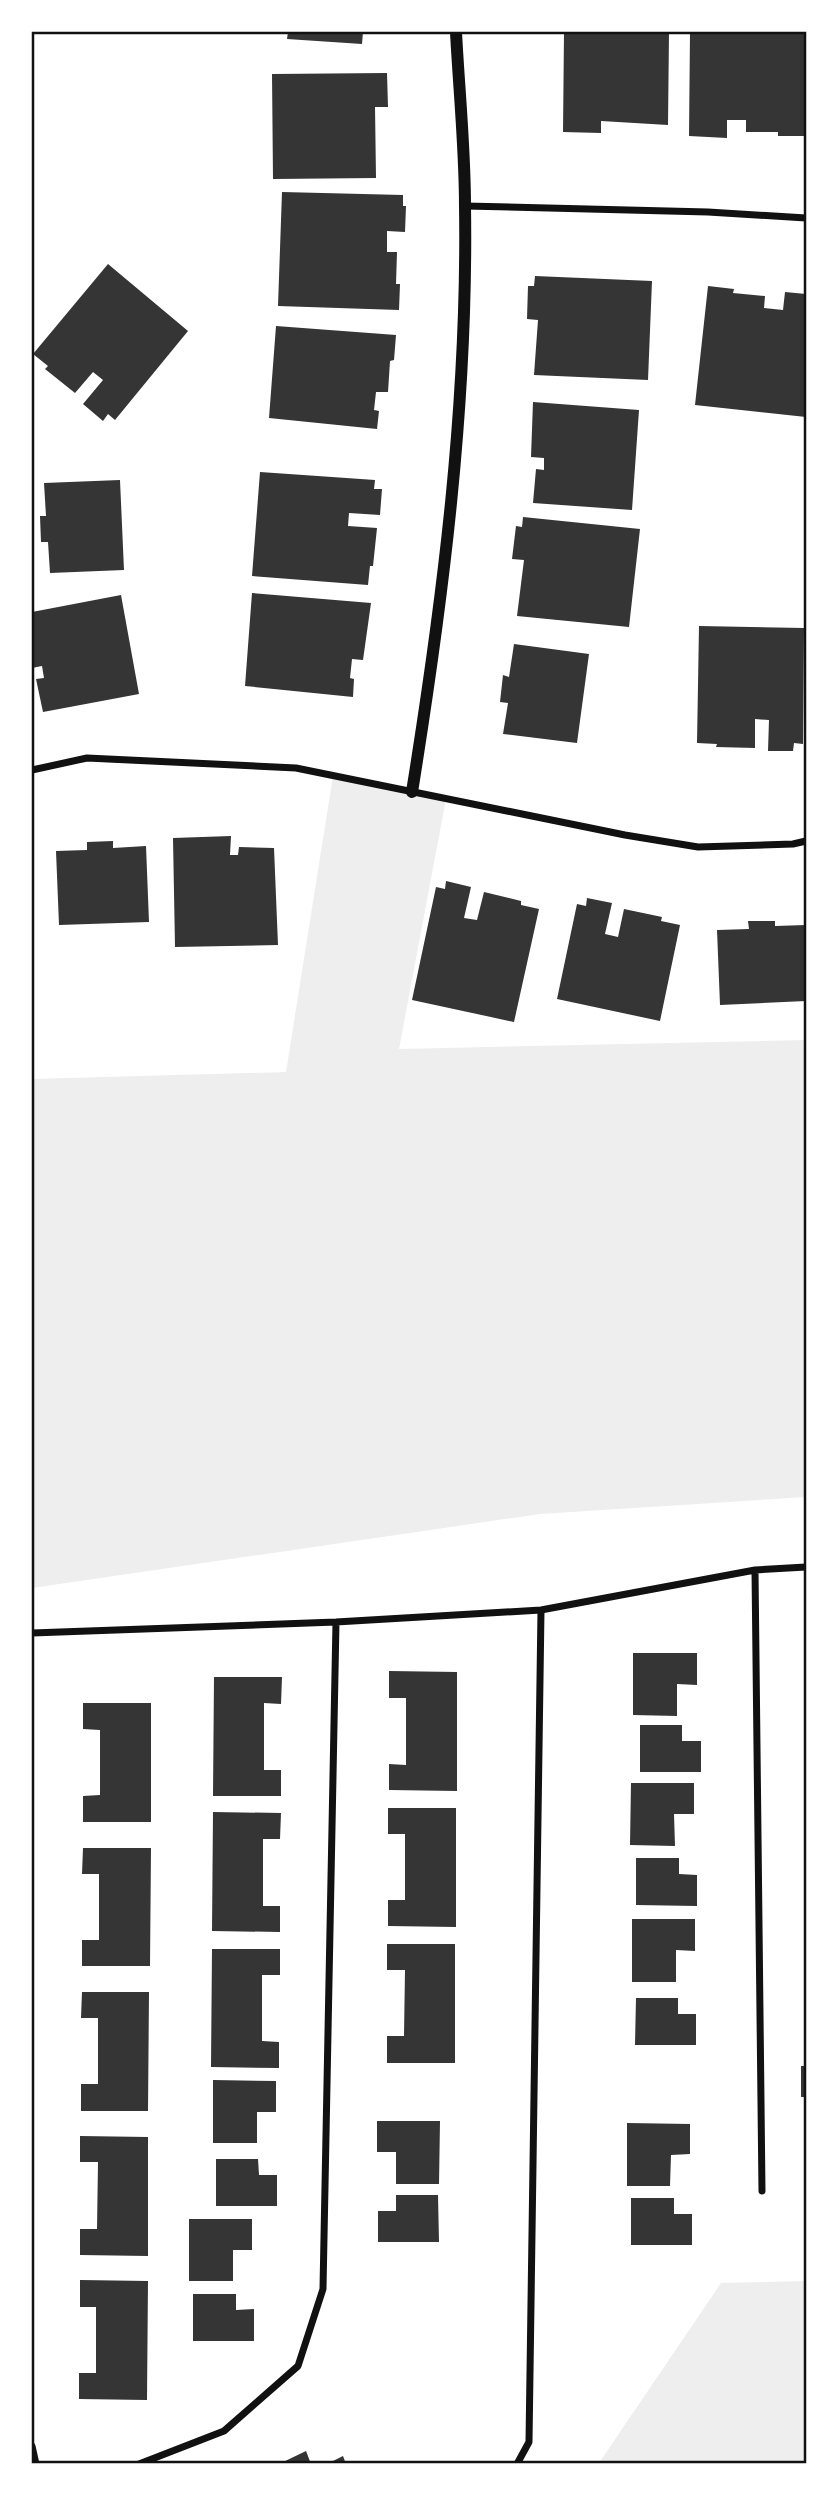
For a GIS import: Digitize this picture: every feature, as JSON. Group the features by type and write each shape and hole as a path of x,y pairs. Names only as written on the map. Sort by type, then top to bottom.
{"street":[{"path":"412,792 436,640 461,382 465,206 456,32"},
{"path":"465,206 708,212 807,218"},
{"path":"32,770 88,758 296,768 625,835 698,847 793,844 807,841"},
{"path":"32,1633 336,1622 541,1610 755,1570 807,1567"},
{"path":"755,1570 762,2191"},
{"path":"517,2463 529,2442 541,1610"},
{"path":"139,2463 224,2431 298,2365 323,2289 336,1622"},
{"path":"32,2446 36,2463"}],"shaded area":[{"path":"333,776 446,799 399,1049 806,1040 806,1497 540,1514 32,1588 32,1079 286,1072"},
{"path":"806,2281 806,2463 599,2463 721,2283"}],"building":[{"path":"288,32 363,32 362,44 287,39"},
{"path":"564,32 669,32 668,125 601,121 601,133 563,132"},
{"path":"690,32 804,32 804,136 778,136 778,132 746,132 746,120 727,120 727,138 689,136"},
{"path":"387,73 388,107 375,107 376,178 273,179 272,74"},
{"path":"282,192 403,195 403,206 406,206 405,232 387,231 387,252 397,252 396,284 400,284 399,310 278,306"},
{"path":"108,264 188,331 115,420 108,414 103,421 83,404 103,380 93,372 75,393 45,369 48,366 33,354"},
{"path":"535,276 652,281 648,380 534,375 538,320 527,319 528,286 534,286"},
{"path":"708,286 734,289 733,293 765,296 764,308 783,310 785,292 806,294 806,417 695,405"},
{"path":"276,326 396,335 394,360 390,361 388,392 376,392 374,410 379,411 377,429 269,418"},
{"path":"533,402 639,410 632,510 533,503 536,469 544,470 544,458 531,457"},
{"path":"260,472 375,480 374,489 382,489 380,515 349,513 348,526 377,528 368,585 252,576"},
{"path":"120,480 124,570 50,573 48,542 41,542 40,516 46,516 44,483"},
{"path":"523,517 640,529 629,627 517,616 524,560 512,559 516,526 522,527"},
{"path":"252,593 371,603 363,660 352,659 350,678 354,679 353,697 245,686"},
{"path":"121,595 139,694 43,712 36,679 44,678 42,666 32,668 32,612"},
{"path":"699,626 804,628 803,744 794,743 793,751 768,751 769,720 755,719 755,748 716,747 717,744 697,743"},
{"path":"514,644 589,654 577,743 503,734 508,703 500,702 503,675 509,677"},
{"path":"231,836 230,855 238,855 239,847 274,848 278,945 175,947 173,838"},
{"path":"113,841 113,848 146,846 149,922 59,925 56,851 87,850 87,842"},
{"path":"446,881 471,887 464,918 477,920 484,892 521,901 521,905 539,909 514,1022 412,1000 436,887 445,889"},
{"path":"587,898 612,903 605,934 618,937 624,909 662,917 661,921 680,925 660,1021 557,999 577,904 586,906"},
{"path":"748,921 775,921 775,926 806,925 806,1001 720,1005 717,930 749,929"},
{"path":"633,1653 697,1653 697,1685 677,1684 677,1716 633,1715"},
{"path":"389,1671 457,1672 457,1791 389,1790 389,1764 406,1765 406,1698 389,1698"},
{"path":"214,1677 282,1677 281,1704 264,1703 264,1770 281,1770 281,1796 213,1796"},
{"path":"83,1703 151,1703 151,1822 83,1822 83,1796 100,1795 100,1730 83,1729"},
{"path":"640,1725 682,1725 682,1741 701,1741 701,1772 640,1772"},
{"path":"631,1783 694,1783 694,1814 674,1814 675,1846 630,1845"},
{"path":"806,1795 806,1826 804,1826"},
{"path":"388,1808 456,1808 456,1927 388,1926 388,1900 405,1900 405,1834 388,1834"},
{"path":"213,1812 281,1813 280,1839 263,1839 263,1906 280,1906 280,1932 212,1931"},
{"path":"83,1848 151,1848 150,1966 82,1966 82,1940 99,1940 99,1874 82,1874"},
{"path":"636,1858 679,1858 679,1874 697,1875 697,1906 636,1905"},
{"path":"632,1919 695,1919 695,1951 676,1950 676,1982 632,1982"},
{"path":"387,1944 455,1944 455,2063 387,2063 387,2036 404,2036 405,1970 387,1970"},
{"path":"212,1949 280,1949 280,1975 262,1975 262,2041 279,2042 279,2068 211,2067"},
{"path":"82,1992 149,1992 148,2111 81,2111 81,2084 98,2084 98,2018 81,2018"},
{"path":"636,1998 678,1998 678,2014 696,2014 696,2045 635,2045"},
{"path":"801,2066 806,2066 806,2097 801,2097"},
{"path":"213,2080 276,2081 276,2112 257,2112 257,2143 213,2143"},
{"path":"377,2121 440,2121 439,2184 396,2184 396,2152 377,2152"},
{"path":"627,2123 690,2124 690,2154 671,2155 670,2186 627,2186"},
{"path":"80,2136 148,2137 148,2256 80,2255 80,2229 97,2229 98,2162 80,2162"},
{"path":"216,2159 258,2159 259,2175 277,2175 277,2206 216,2206"},
{"path":"396,2195 438,2195 439,2242 378,2242 378,2211 396,2211"},
{"path":"631,2198 674,2198 674,2214 692,2214 692,2245 631,2245"},
{"path":"189,2219 252,2219 252,2250 233,2250 233,2281 189,2281"},
{"path":"80,2280 148,2281 147,2400 79,2399 79,2373 96,2373 96,2307 80,2307"},
{"path":"193,2294 236,2294 236,2310 254,2309 254,2341 193,2341"},
{"path":"306,2451 311,2464 279,2464"},
{"path":"343,2456 346,2464 327,2464"}]}
